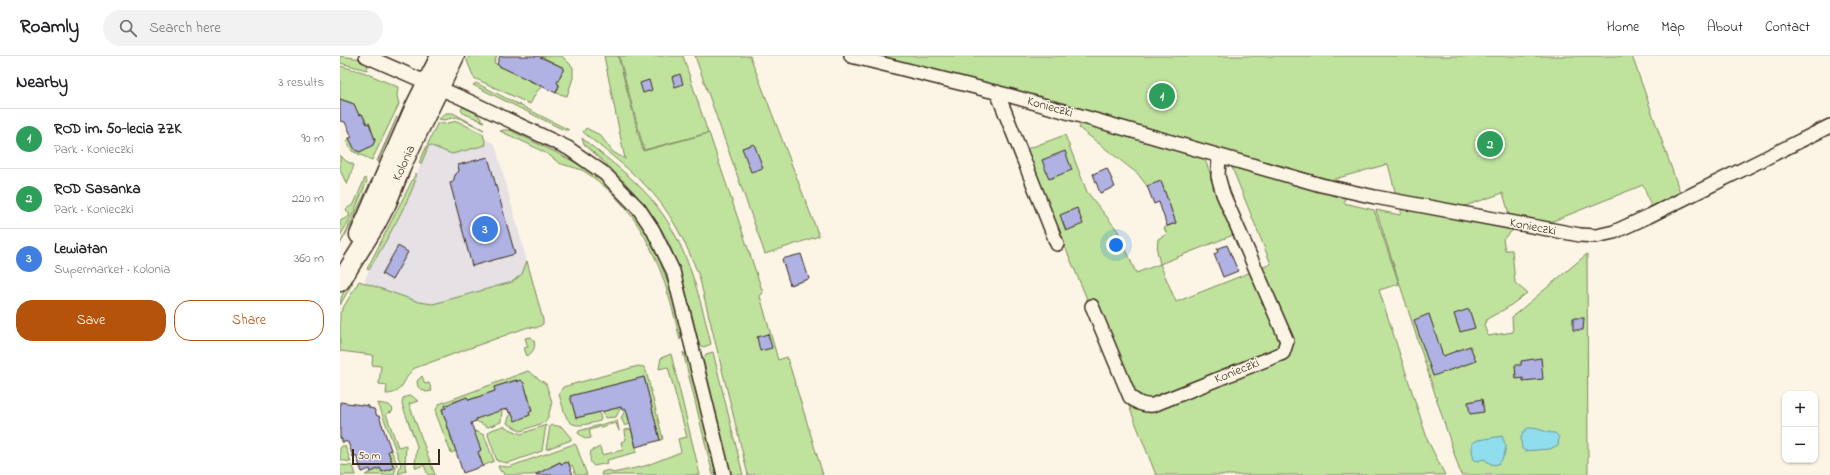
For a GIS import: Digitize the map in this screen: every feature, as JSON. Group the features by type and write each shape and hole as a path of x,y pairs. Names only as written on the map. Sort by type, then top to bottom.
{"street":[{"path":"366,56 433,84 568,148 605,174 639,209 653,230 673,272 724,475"},
{"name":"Kolonia","path":"344,275 375,226 387,203 433,84 440,56"},
{"name":"Kolonia","path":"433,84 455,56"},
{"name":"Konieczki","path":"851,56 997,92 1322,185 1375,197 1559,232 1596,236 1614,232 1649,216 1830,126"},
{"path":"997,92 1057,244"},
{"name":"Konieczki","path":"1092,306 1130,396 1136,402 1145,406 1153,405 1283,353 1286,348 1287,341 1223,194 1218,176 1219,156"}],"shaded area":[{"path":"457,126 495,144 543,320 393,375 362,287 369,270 395,221 430,145"}],"green space":[{"path":"340,56 362,59 368,63 367,70 340,63"},
{"path":"469,56 497,56 494,63 542,87 537,91 530,104 474,78 467,61"},
{"path":"541,56 562,56 573,67 573,78 567,96 556,93 560,85 557,83 564,68"},
{"path":"604,56 618,56 643,151 709,133 763,293 760,296 778,360 787,357 823,475 748,475 699,276 689,251 662,204 629,170 583,132 586,128 600,135 613,152 625,159"},
{"path":"619,56 683,56 708,133 644,150"},
{"path":"695,56 750,56 819,236 765,254"},
{"path":"879,56 1632,56 1681,195 1652,209 1643,185 1548,223 1510,217 1503,193 1462,207 1396,195 1388,164 1331,180"},
{"path":"340,66 363,72 398,87 397,96 399,104 372,160 352,151 346,141 349,138 355,150 360,152 373,145 375,140 369,123 367,124 362,114 359,115 352,103 340,99"},
{"path":"476,83 569,130 564,130 473,85"},
{"path":"463,107 476,113 484,122 463,113 461,110"},
{"path":"446,113 453,113 484,130 457,117 444,120 439,119"},
{"path":"397,117 378,162 377,162 377,161"},
{"path":"457,121 483,134 486,145 452,154 429,145 421,164 419,163 438,122 444,124"},
{"path":"1082,123 1204,157 1233,235 1160,264 1157,251 1158,239 1167,234 1164,228 1176,223 1161,182 1147,186 1138,174 1079,128"},
{"path":"510,130 558,153 586,169 607,184 624,201 639,221 660,263 676,309 682,333 680,340 660,269 638,226 624,207 607,189 587,173 580,169 559,163 541,151 500,131"},
{"path":"1065,135 1087,192 1118,231 1136,273 1160,264 1176,302 1271,264 1231,165 1299,186 1345,197 1344,203 1374,210 1399,284 1379,290 1428,441 1445,475 1156,475 1085,294 1024,150"},
{"path":"582,138 636,183 657,206 669,224 688,262 695,282 711,344 704,347 699,345 689,302 680,273 670,245 655,219 627,185 584,144"},
{"path":"340,155 346,161 354,165 347,185 340,170"},
{"path":"416,173 415,180 405,205 369,270 367,269"},
{"path":"365,178 367,181 353,214 340,236 340,221 350,216 346,209 354,204"},
{"path":"371,181 372,182 360,210 340,244"},
{"path":"1402,207 1513,230 1503,239 1505,250 1512,250 1515,283 1527,293 1507,308 1487,319 1484,325 1488,336 1513,332 1512,317 1587,254 1588,475 1461,475 1376,210 1400,215"},
{"path":"527,261 543,320 543,324 536,328 528,327 415,368 411,371 397,391 386,394 387,385 379,384 381,366 372,365 373,355 340,351 340,313 359,281 419,302 433,304 512,282 522,274"},
{"path":"353,282 340,305 344,292"},
{"path":"531,337 535,343 534,350 527,356 524,348 528,347 525,338"},
{"path":"683,352 688,357 716,475 713,475"},
{"path":"713,352 743,475 731,475 703,359 706,354"},
{"path":"671,354 700,475 601,475 602,472 609,470 613,473 645,466 681,452 678,439 687,437 668,367 659,369 661,358"},
{"path":"638,366 644,367 646,371 663,439 660,440 644,377 571,396 576,418 599,412 601,419 600,421 589,424 575,425 567,419 559,394 563,387"},
{"path":"528,371 546,384 552,402 545,422 521,431 507,423 511,412 515,420 530,415 529,412 532,411 528,394 525,394 526,390 524,383 517,382 516,380 494,387 495,391 469,400 467,397 445,405 446,408 442,409 445,420 447,419 448,422 446,424 449,431 451,430 450,435 456,451 451,453 436,414 439,404"},
{"path":"422,376 425,384 429,383 432,391 426,392 418,387 417,381"},
{"path":"412,396 418,401 409,404 435,475 428,475 424,465 416,468 415,465 417,446 402,404 403,398"},
{"path":"378,403 389,405 393,409 392,412 386,414 398,447 406,445 406,471 398,474 401,464"},
{"path":"621,407 616,417 605,418 603,411"},
{"path":"502,409 501,422 488,427 475,419"},
{"path":"626,409 630,424 625,426 621,418"},
{"path":"617,420 619,431 616,423 589,430 591,438 585,439 578,433 579,431"},
{"path":"546,425 542,451 508,463 497,461 488,435 489,431 503,426 521,434"},
{"path":"553,425 562,427 571,440 546,449 550,426"},
{"path":"631,429 637,452 607,460 608,463 594,466 592,465 590,460 591,451 600,447 602,455 623,450 621,442 626,440 625,430"},
{"path":"475,431 484,435 494,461 483,466 478,452 481,450 471,433"},
{"path":"574,444 576,445 587,475 576,475 572,465 570,466 568,462 561,464 560,462 551,466 552,468 532,475 504,475 498,466 509,467"},
{"path":"345,446 351,462 340,460 340,448"},
{"path":"391,450 397,464 394,475 365,475 380,468 382,472 394,468 388,451"},
{"path":"340,465 353,466 356,475 340,475"}],"water":[{"path":"1528,428 1535,428 1555,433 1559,437 1558,445 1550,449 1525,451 1522,449 1521,437 1523,432"},
{"path":"1502,436 1506,446 1504,456 1498,464 1491,464 1483,459 1478,461 1474,460 1472,443 1478,440"}],"building":[{"path":"500,56 538,56 564,68 557,83 559,85 556,93 499,66 497,64"},
{"path":"680,74 683,84 675,87 672,77"},
{"path":"649,80 652,90 643,93 640,83"},
{"path":"340,99 354,104 359,115 362,114 367,124 369,123 375,140 373,145 360,152 355,150 349,138 352,137 345,122 340,121"},
{"path":"754,144 763,168 751,172 742,148"},
{"path":"1065,151 1072,170 1049,179 1042,160"},
{"path":"488,157 515,254 472,266 450,183 453,182 455,175 459,171 458,165"},
{"path":"1107,168 1115,187 1100,193 1093,174"},
{"path":"1161,181 1176,223 1167,226 1159,202 1154,204 1147,186"},
{"path":"1077,208 1083,224 1066,231 1060,215"},
{"path":"1227,245 1238,271 1223,277 1214,254 1218,252 1217,249"},
{"path":"398,246 408,252 392,280 382,274"},
{"path":"801,254 809,279 790,285 782,259"},
{"path":"1469,309 1475,328 1460,332 1454,314"},
{"path":"1429,314 1443,356 1470,346 1476,361 1433,376 1414,320"},
{"path":"1573,318 1584,318 1583,330 1573,330"},
{"path":"768,334 772,348 760,351 757,337"},
{"path":"1541,358 1543,379 1523,381 1523,378 1516,379 1515,365 1521,365 1521,361"},
{"path":"644,377 660,440 636,447 626,409 622,410 621,407 576,418 570,396"},
{"path":"517,380 517,382 521,380 524,383 532,411 529,412 530,415 515,421 508,409 476,419 476,421 471,423 481,450 478,452 483,466 463,473 442,409 446,408 445,406 467,397 469,400 495,391 494,387"},
{"path":"1482,399 1484,412 1470,414 1468,402"},
{"path":"340,402 369,406 369,408 374,409 377,416 379,416 391,450 388,451 394,468 382,472 380,468 371,472 370,469 362,472 356,455 353,457 348,442 342,442 342,439 340,438"},
{"path":"560,462 561,464 568,462 573,475 535,475"}],"place":[{"name":"ROD im. 50-lecia ZZK","path":"1162,96"},
{"name":"ROD Sasanka","path":"1490,144"},
{"name":"Lewiatan","path":"485,229"}]}
